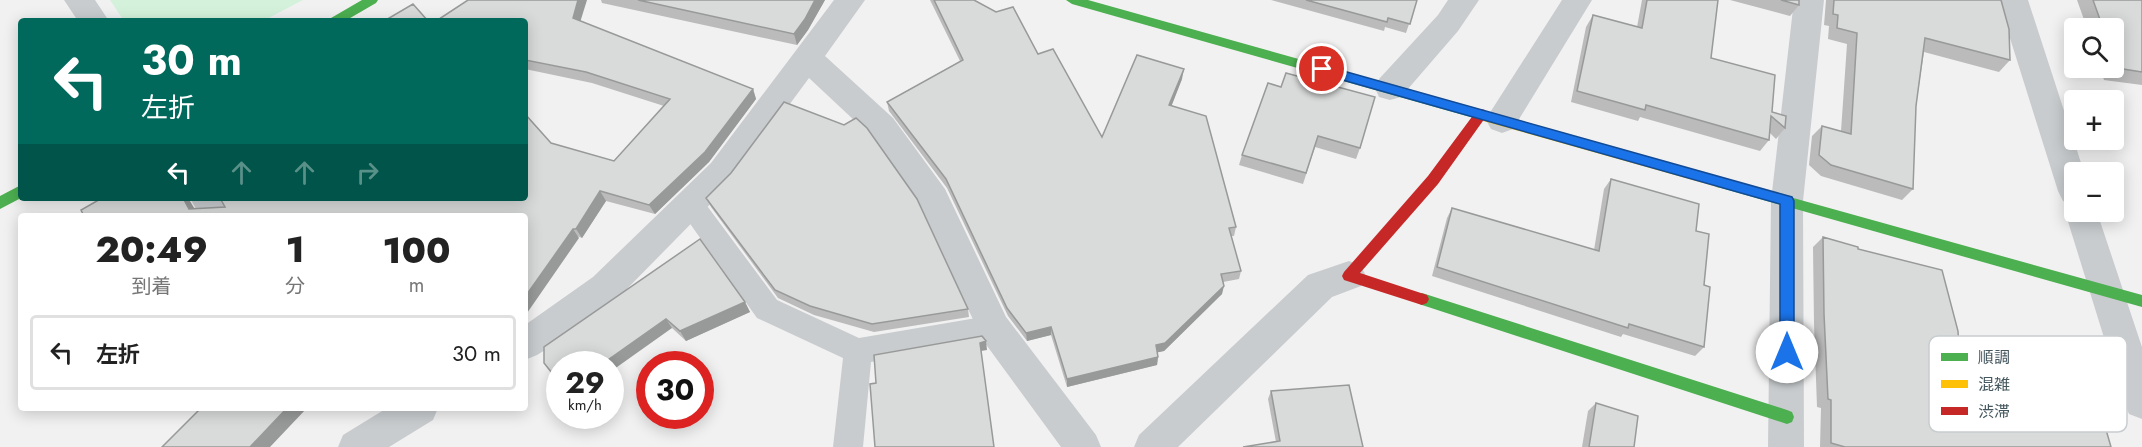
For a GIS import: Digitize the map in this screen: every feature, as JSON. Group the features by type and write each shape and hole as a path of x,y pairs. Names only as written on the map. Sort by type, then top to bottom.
{"street":[{"path":"79,0 92,18"},
{"path":"340,18 372,0"},
{"path":"528,342 556,325 605,288 722,172 850,0"},
{"path":"1072,0 1122,6 1390,88 2142,301"},
{"path":"1390,88 1448,23 1464,0"},
{"path":"1152,447 1320,286 1349,276 1492,117 1577,0"},
{"path":"1349,276 1787,432 1787,201 1809,0"},
{"path":"2013,0 2065,162"},
{"path":"808,58 882,127 933,199 994,328 1083,447"},
{"path":"0,203 18,193"},
{"path":"2084,222 2121,336"},
{"path":"2127,354 2142,402"},
{"path":"356,447 415,411"}],"lane":[{"path":"690,203 767,309 858,351 994,328"},
{"path":"848,447 858,351"}],"green space":[{"path":"110,0 303,0 269,18 122,18"}],"building":[{"path":"468,0 578,0 573,18 753,89 705,152 649,205 600,191 576,229 573,229 528,293 528,213 82,213 81,210 97,201 185,201 189,209 225,207 222,201 528,201 528,117 551,143 614,161 670,99 586,72 528,61 528,18 441,18"},
{"path":"638,0 815,0 794,34"},
{"path":"934,0 974,0 996,12 1013,7 1038,54 1053,49 1102,137 1137,55 1184,69 1169,105 1206,116 1236,227 1229,228 1241,271 1221,274 1224,286 1165,343 1156,345 1158,357 1067,379 1051,327 1026,333 1007,308 946,179 887,102 963,60"},
{"path":"1306,0 1417,0 1410,24 1388,18 1387,22"},
{"path":"1647,0 1718,0 1711,58 1775,75 1772,112 1786,116 1785,128 1771,116 1769,140 1646,105 1645,110 1577,91 1593,15 1642,28"},
{"path":"1781,0 1799,0 1799,5"},
{"path":"1834,0 2001,0 2009,29 2010,60 1925,38 1916,106 1913,189 1831,165 1819,155 1822,126 1851,134 1857,33 1837,28 1838,15 1833,14"},
{"path":"2093,0 2142,0 2142,72 2124,69 2124,18 2099,18"},
{"path":"413,4 425,18 389,18"},
{"path":"1286,73 1375,97 1360,148 1318,136 1306,173 1242,155 1268,83 1281,87"},
{"path":"784,102 844,125 856,118 867,128 917,199 968,309 872,324 810,306 775,290 706,198 731,173"},
{"path":"1611,179 1699,204 1696,231 1709,234 1704,285 1710,287 1704,347 1629,324 1628,328 1437,267 1452,208 1599,251"},
{"path":"1823,237 1858,247 1858,249 1942,270 1958,336 1929,336 1929,432 2107,432 2111,447 1845,447 1831,443 1831,400 1828,399"},
{"path":"700,239 745,302 680,331 666,319 620,351 546,351 546,366 544,347"},
{"path":"982,336 986,341 980,343 994,447 875,447 870,384 876,383 874,355"},
{"path":"1349,385 1363,447 1243,447 1280,441 1271,391"},
{"path":"1596,403 1638,416 1634,447 1589,447"},
{"path":"198,411 284,411 250,447 162,447"}],"traffic: fast":[{"path":"340,18 372,0"},
{"path":"1072,0 1481,115"},
{"path":"1721,183 2142,301"},
{"path":"0,203 18,193"},
{"path":"1422,299 1787,417"}],"traffic: slow":[{"path":"1481,115 1721,183"}],"traffic: jam":[{"path":"1422,299 1349,276 1433,180 1481,114"}],"route":[{"path":"1322,69 1787,201 1787,352"}]}
